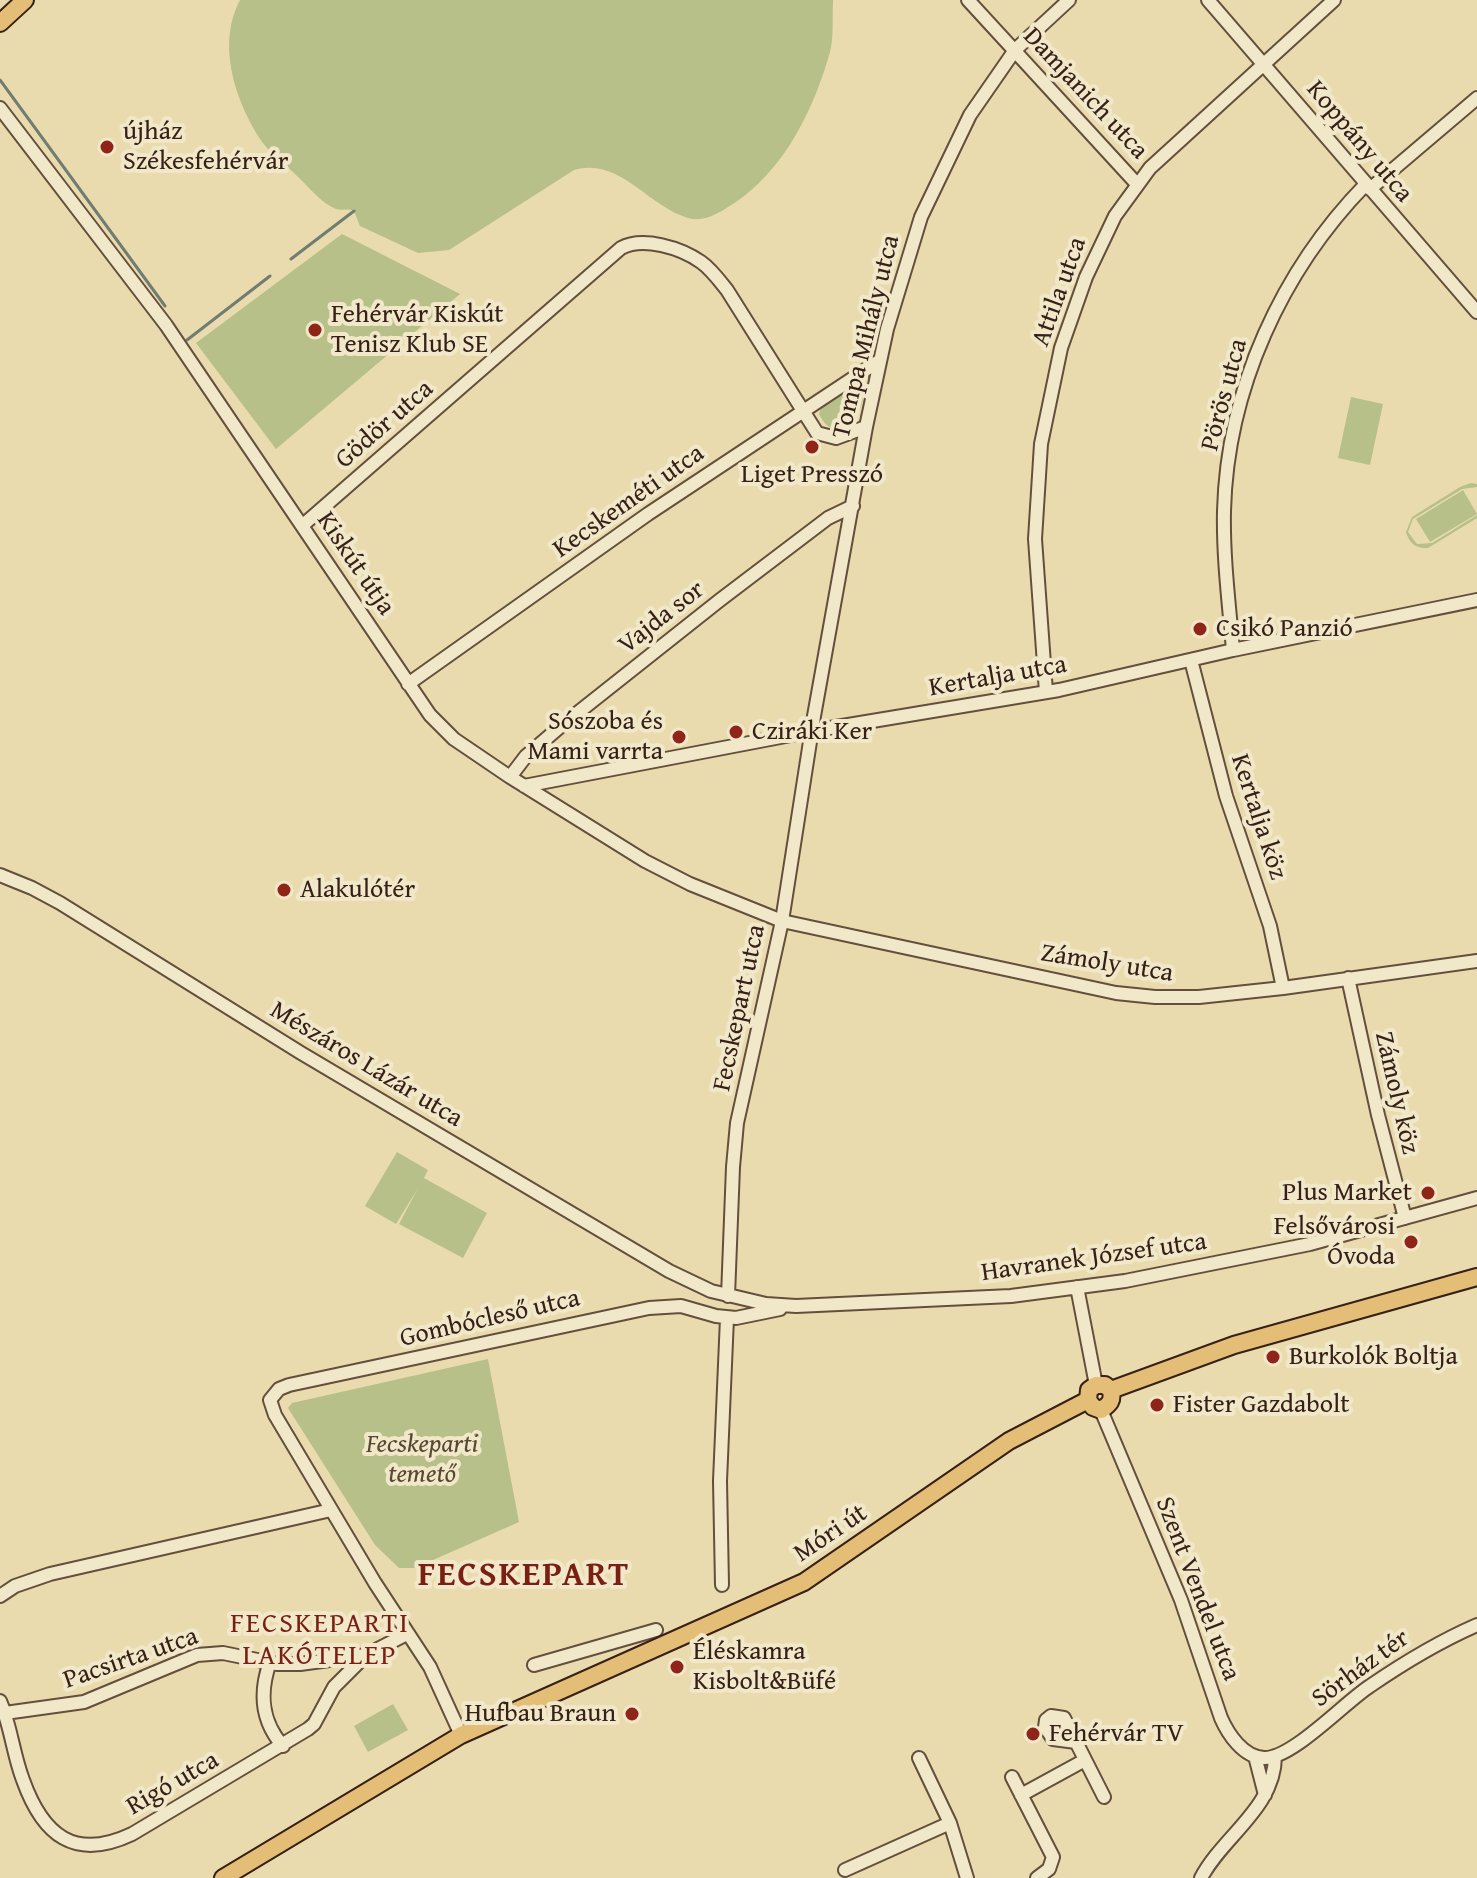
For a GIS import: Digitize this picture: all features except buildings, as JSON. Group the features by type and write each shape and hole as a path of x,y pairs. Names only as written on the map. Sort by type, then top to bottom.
{"main road":[{"path":"0,23 25,0"},
{"name":"Móri út","path":"223,1878 461,1735 804,1582 1009,1441 1099,1396 1193,1358 1245,1341 1477,1277"}],"street":[{"name":"Damjanich utca","path":"968,0 1136,183"},
{"name":"Tompa Mihály utca","path":"812,731 879,361 907,258 937,181 976,106 1015,50 1069,0"},
{"name":"Koppány utca","path":"1208,0 1477,312"},
{"name":"Attila utca","path":"1046,692 1035,539 1038,476 1046,410 1068,325 1086,277 1115,216 1136,183 1334,0"},
{"name":"Pörös utca","path":"1233,650 1224,508 1232,445 1243,395 1261,341 1290,283 1339,212 1477,98"},
{"name":"Kiskút útja","path":"0,108 166,325 408,684 447,733 524,786 661,870 782,921"},
{"name":"Gödör utca","path":"303,525 621,248 634,242 652,243 691,256 714,274 802,411"},
{"name":"Kecskeméti utca","path":"408,684 648,514 879,361"},
{"path":"802,411 817,433 823,436 844,437 866,427"},
{"name":"Vajda sor","path":"510,777 526,756 561,726 720,600 828,518 853,506"},
{"name":"Kertalja utca","path":"524,786 812,731 1046,692 1477,600"},
{"name":"Kertalja köz","path":"1191,660 1226,796 1270,926 1283,988"},
{"name":"Fecskepart utca","path":"732,1318 734,1143 782,921 812,731"},
{"name":"Mészáros Lázár utca","path":"0,875 44,894 314,1060 669,1271 711,1291"},
{"name":"Zámoly utca","path":"782,921 1135,996 1181,998 1283,988 1477,961"},
{"name":"Zámoly köz","path":"1348,978 1372,1090 1405,1218"},
{"name":"Havranek József utca","path":"711,1291 733,1298 787,1306 1011,1296 1183,1270 1310,1244 1477,1198"},
{"name":"Szent Vendel utca","path":"1077,1287 1099,1396 1181,1600 1221,1718 1226,1730 1240,1746 1255,1756"},
{"path":"705,1313 711,1291"},
{"name":"Gombócleső utca","path":"331,1510 275,1415 270,1400 279,1389 617,1314 666,1306 694,1308 732,1318"},
{"path":"722,1585 720,1481 732,1318 759,1315 787,1306"},
{"path":"0,1596 15,1586 50,1574 331,1510 430,1667 461,1735"},
{"name":"Sörház tér","path":"1275,1756 1306,1737 1366,1688 1435,1643 1477,1625"},
{"path":"534,1665 656,1630"},
{"name":"Rigó utca","path":"2,1707 23,1782 40,1814 63,1838 92,1847 117,1841 283,1746 314,1724 334,1687 366,1655 407,1634"},
{"name":"Pacsirta utca","path":"2,1707 84,1702 197,1655 234,1654 270,1662 307,1664 366,1655"},
{"path":"575,1655 587,1681"},
{"path":"270,1662 263,1701 269,1727 283,1746"},
{"path":"1076,1742 1104,1797"},
{"path":"1201,1878 1265,1795 1273,1779 1275,1756 1255,1756 1265,1795"},
{"path":"919,1758 950,1823 967,1878"},
{"path":"1021,1795 1085,1760"},
{"path":"1012,1777 1053,1857 1049,1869 1037,1878"},
{"path":"845,1870 950,1823"}],"green space":[{"path":"240,0 833,0 830,52 806,116 782,156 751,190 733,204 706,218 688,218 605,170 574,170 449,250 418,253 360,226 354,211 336,209 325,203 262,142 249,121 231,70 230,34"},
{"name":"Fehérvár Kiskút Tenisz Klub SE","path":"342,234 460,294 276,449 196,343"},
{"path":"859,384 863,385 864,396 850,424 834,429 826,424 819,414 821,408"},
{"path":"1351,397 1383,404 1370,465 1338,458"},
{"path":"1471,483 1477,484 1477,487 1462,489 1413,519 1408,532 1417,544 1432,543 1477,515 1477,518 1428,548 1411,542 1406,532 1412,517"},
{"path":"1463,490 1477,514 1430,542 1416,519"},
{"path":"397,1152 428,1170 424,1178 487,1213 463,1258 399,1224 418,1188 396,1224 365,1206"},
{"name":"Fecskeparti temető","path":"488,1359 519,1522 415,1568 399,1568 375,1545 288,1408 292,1403"},
{"path":"393,1704 408,1730 368,1752 354,1726"}],"waterway":[{"path":"0,80 165,306"},
{"path":"291,259 354,211"},
{"path":"187,340 270,276"}],"place":[{"name":"újház Székesfehérvár","path":"107,147"},
{"name":"Fehérvár Kiskút Tenisz Klub SE","path":"315,330"},
{"name":"Liget Presszó","path":"812,447"},
{"name":"Csikó Panzió","path":"1200,629"},
{"name":"Cziráki Ker","path":"736,732"},
{"name":"Sószoba és Mami varrta","path":"679,737"},
{"name":"Alakulótér","path":"284,890"},
{"name":"Plus Market","path":"1428,1193"},
{"name":"Felsővárosi Óvoda","path":"1411,1242"},
{"name":"Burkolók Boltja","path":"1273,1357"},
{"name":"Fister Gazdabolt","path":"1157,1405"},
{"name":"Éléskamra Kisbolt&Büfé","path":"677,1667"},
{"name":"Hufbau Braun","path":"632,1714"},
{"name":"Fehérvár TV","path":"1033,1734"}],"district":[{"name":"FECSKEPART","path":"524,1576"},
{"name":"FECSKEPARTI LAKÓTELEP","path":"320,1641"}]}
